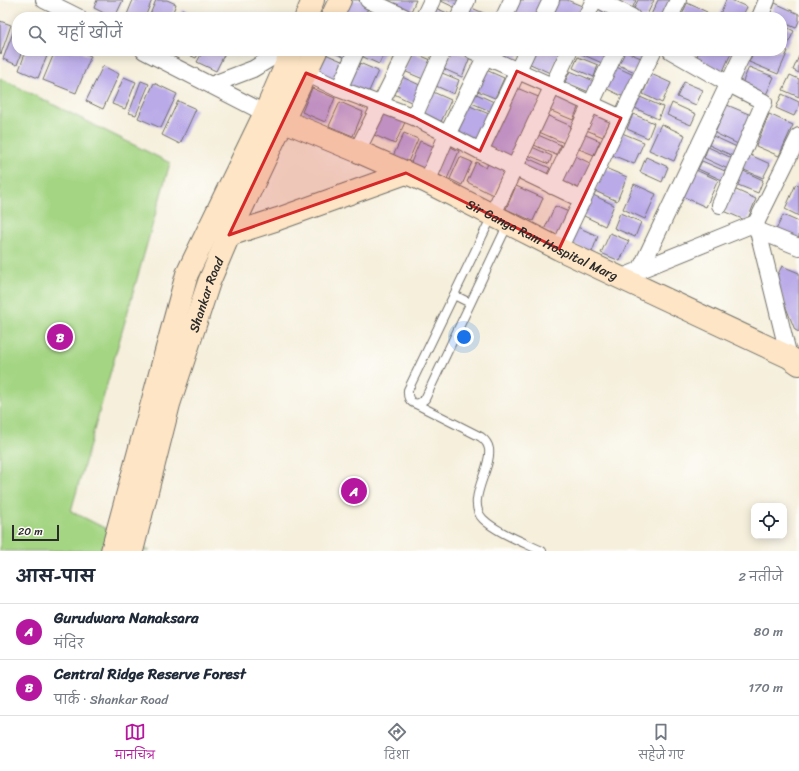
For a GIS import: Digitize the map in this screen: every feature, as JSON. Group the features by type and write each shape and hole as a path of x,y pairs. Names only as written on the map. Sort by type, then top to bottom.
{"main road":[{"path":"308,12 314,0"},
{"path":"334,12 340,0"},
{"name":"Shankar Road","path":"132,551 169,404 209,282 229,235 274,117 291,56"},
{"name":"Shankar Road","path":"112,551 187,274 274,117 306,73 314,56"},
{"name":"Sir Ganga Ram Hospital Marg","path":"274,117 427,182 559,250 794,361"},
{"path":"229,235 406,173"}],"street":[{"path":"44,0 68,12"},
{"path":"426,12 432,0"},
{"path":"461,12 467,0"},
{"path":"506,12 512,0"},
{"path":"545,12 551,0"},
{"path":"588,12 594,0"},
{"path":"599,0 622,12"},
{"path":"672,12 678,0"},
{"path":"762,12 767,0"},
{"path":"374,5 392,12"},
{"path":"154,56 274,117"},
{"path":"211,85 253,69 275,56"},
{"path":"339,89 354,56"},
{"path":"356,151 404,56"},
{"path":"414,118 441,56"},
{"path":"427,182 481,56"},
{"path":"488,56 621,118"},
{"path":"480,151 524,56"},
{"path":"500,220 516,168 567,56"},
{"path":"552,186 614,56"},
{"path":"559,250 651,56"},
{"path":"680,56 764,102 720,205"},
{"path":"640,270 742,56"},
{"path":"306,73 339,89 414,118 583,200"},
{"path":"794,361 757,226 799,136"},
{"path":"620,278 757,226 799,247"}],"lane":[{"path":"500,220 454,295 408,390 407,396 410,402 481,437 487,442 489,449 488,458 477,496 478,509 482,518 492,526 542,551"},
{"path":"416,404 424,399 470,303 500,220"},
{"path":"454,295 470,303"}],"highlighted area":[{"path":"517,71 621,118 559,249 406,173 229,235 306,73 414,117 480,151"}],"green space":[{"path":"0,78 170,163 71,511 150,551 0,551"}],"building":[{"path":"97,0 123,0 117,12 102,12 94,8"},
{"path":"133,0 152,0 147,12 128,12"},
{"path":"156,0 167,0 176,4 173,12 151,12"},
{"path":"347,0 361,0 370,4 366,12 341,12"},
{"path":"385,0 416,0 411,12 406,12"},
{"path":"439,0 463,0 458,9"},
{"path":"516,0 545,0 539,12 511,12"},
{"path":"554,0 567,0 582,6 579,12 549,12"},
{"path":"611,0 636,0 632,9"},
{"path":"638,0 654,0 648,12 632,12"},
{"path":"658,0 674,0 668,12 652,12"},
{"path":"726,0 731,0 747,7 744,12 721,12"},
{"path":"687,3 707,12 683,12"},
{"path":"775,3 799,14 799,21 796,28 787,24 787,12 772,12"},
{"path":"467,6 481,12 464,12"},
{"path":"433,7 445,12 430,12"},
{"path":"599,7 611,12 597,12"},
{"path":"182,9 188,12 181,12"},
{"path":"0,21 11,25 1,54 0,53"},
{"path":"787,28 794,31 787,46"},
{"path":"12,35 12,56 20,56 17,65 3,59"},
{"path":"24,56 47,56 38,78 19,70"},
{"path":"53,56 91,56 76,93 43,80"},
{"path":"200,56 224,56 216,71 197,62"},
{"path":"322,56 330,56 344,62 335,83 314,74"},
{"path":"361,56 383,56 379,64"},
{"path":"410,56 422,56 431,60 423,79 404,71"},
{"path":"450,56 470,57 462,77 444,69"},
{"path":"499,56 518,56 514,66"},
{"path":"529,56 558,56 550,73 526,62"},
{"path":"586,56 605,56 602,63"},
{"path":"621,56 636,56 641,58 635,72 616,64"},
{"path":"697,56 730,56 723,71 696,59"},
{"path":"752,56 786,56 778,74 749,62"},
{"path":"799,56 799,73 793,70"},
{"path":"578,57 598,65 594,77 573,68"},
{"path":"355,61 378,71 366,98 344,88"},
{"path":"612,65 636,76 626,98 603,87"},
{"path":"103,66 119,74 103,109 86,101"},
{"path":"749,67 774,77 765,97 741,86"},
{"path":"484,69 504,78 495,98 475,90"},
{"path":"570,71 594,81 589,92 565,82"},
{"path":"442,73 459,80 454,94 436,86"},
{"path":"651,74 671,83 662,103 643,94"},
{"path":"790,75 799,79 799,97 783,90"},
{"path":"124,77 136,82 125,109 112,104"},
{"path":"402,77 422,86 415,104 394,94"},
{"path":"141,81 149,84 136,115 129,113"},
{"path":"684,82 703,90 696,105 677,97"},
{"path":"154,83 177,94 161,128 138,118"},
{"path":"512,86 541,98 515,159 486,146"},
{"path":"312,88 335,98 325,122 302,112"},
{"path":"433,92 451,100 440,124 422,116"},
{"path":"472,92 494,102 490,111 467,101"},
{"path":"556,93 580,103 573,120 549,110"},
{"path":"782,94 799,102 799,106 794,116 776,108"},
{"path":"640,97 663,107 658,119 635,108"},
{"path":"178,101 196,109 180,144 162,135"},
{"path":"340,102 363,112 353,136 329,126"},
{"path":"672,103 696,114 691,125 667,115"},
{"path":"465,104 489,114 476,144 452,133"},
{"path":"727,105 751,115 738,144 715,133"},
{"path":"594,109 612,117 603,137 584,129"},
{"path":"382,110 406,120 395,144 372,134"},
{"path":"633,114 654,123 648,138 627,129"},
{"path":"769,114 793,125 779,156 756,146"},
{"path":"546,115 571,126 564,143 539,132"},
{"path":"661,124 685,135 674,161 649,150"},
{"path":"404,133 418,139 408,162 393,156"},
{"path":"581,133 600,141 594,155 574,147"},
{"path":"622,133 644,142 634,164 612,155"},
{"path":"538,135 561,145 556,155 534,145"},
{"path":"713,136 737,147 733,156 709,145"},
{"path":"420,141 437,148 426,172 410,165"},
{"path":"447,145 459,151 447,179 435,173"},
{"path":"532,147 552,156 549,164 528,155"},
{"path":"708,147 732,158 728,169 704,158"},
{"path":"571,154 592,164 579,194 557,184"},
{"path":"748,154 770,164 763,178 742,169"},
{"path":"460,157 472,162 462,185 450,179"},
{"path":"525,157 550,168 545,178 521,167"},
{"path":"646,157 668,167 662,182 640,172"},
{"path":"490,160 505,168 493,195 467,182 476,162 486,168"},
{"path":"702,161 725,171 722,180 698,169"},
{"path":"605,168 627,177 617,201 595,191"},
{"path":"739,169 763,180 758,193 733,183"},
{"path":"696,170 718,180 706,207 684,197"},
{"path":"634,184 656,194 645,219 623,209"},
{"path":"796,184 799,185 799,216 785,209"},
{"path":"516,186 543,198 533,221 506,209"},
{"path":"734,189 756,199 747,221 724,211"},
{"path":"591,194 614,205 605,226 582,215"},
{"path":"555,206 571,213 561,237 544,230"},
{"path":"620,213 641,222 635,237 614,228"},
{"path":"783,215 799,222 799,236 797,241 775,232"},
{"path":"575,226 598,236 592,252 568,242"},
{"path":"610,233 629,241 620,261 601,253"},
{"path":"782,266 799,273 799,332 795,330 775,280"}],"place":[{"name":"Central Ridge Reserve Forest","path":"60,337"},
{"name":"Gurudwara Nanaksara","path":"354,491"}]}
